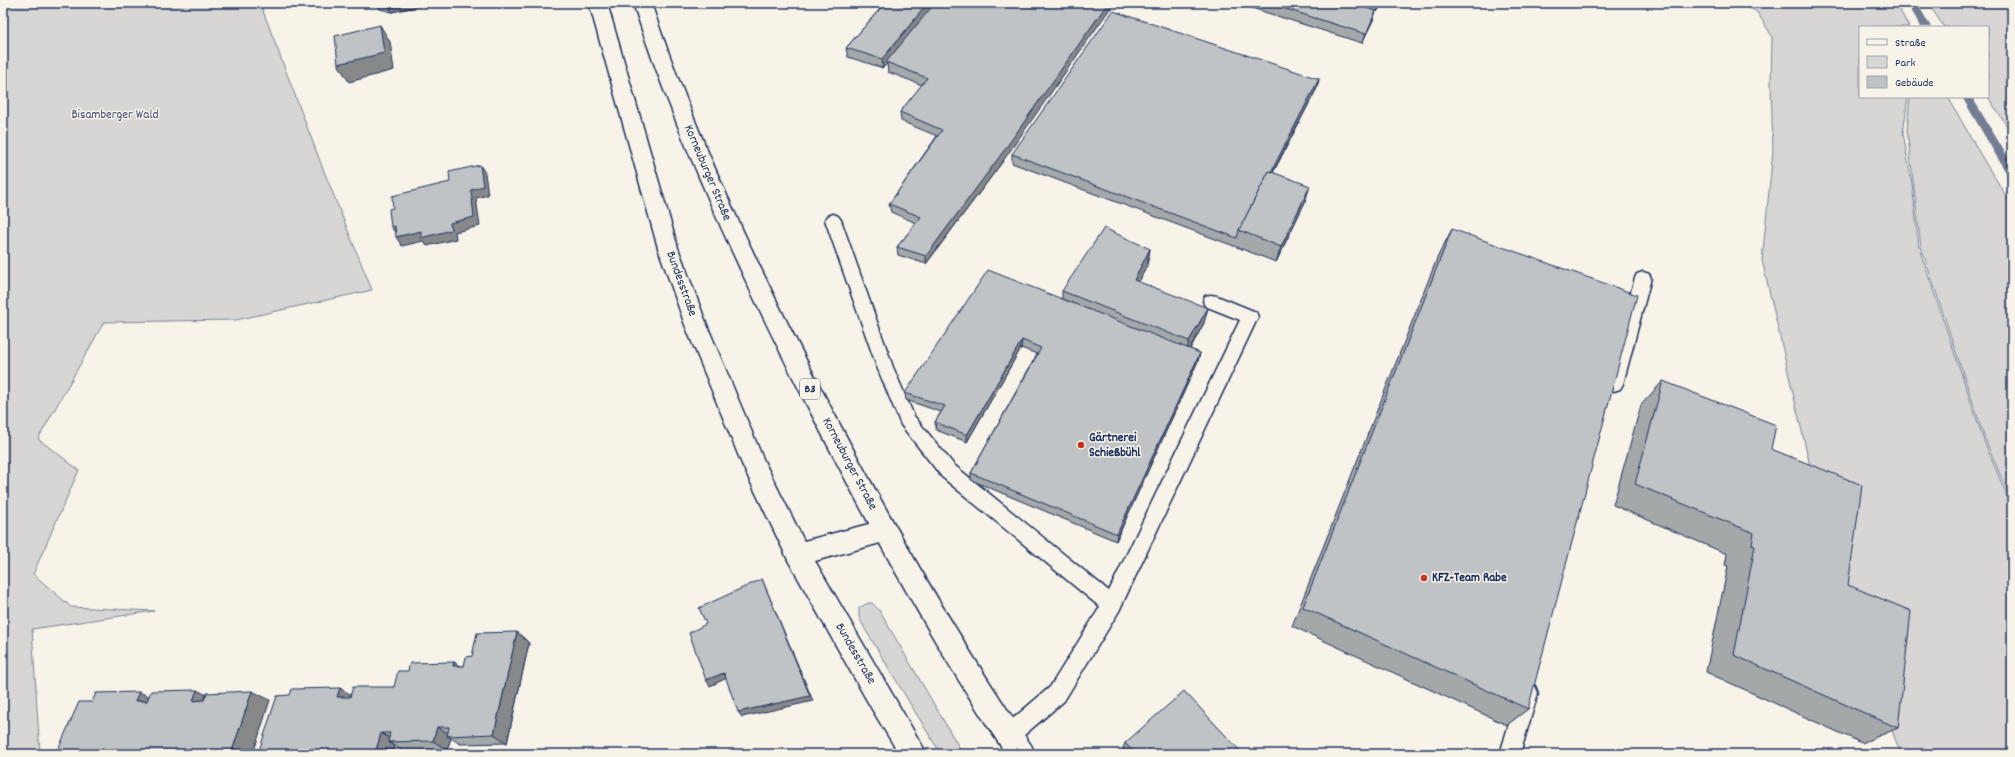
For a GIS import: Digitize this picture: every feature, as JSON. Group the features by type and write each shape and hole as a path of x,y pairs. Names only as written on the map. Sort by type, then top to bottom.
{"street":[{"name":"Bundesstraße","path":"598,3 668,248 696,325 754,464 798,554 879,697 914,754"},
{"name":"Korneuburger Straße","path":"642,3 685,124 717,200 797,365 884,531 941,629 1022,754"},
{"path":"798,554 884,531"}],"lane":[{"path":"833,220 885,367 907,420 948,471 1112,605"},
{"path":"1609,401 1643,278"},
{"path":"1009,735 1057,694 1112,605 1250,317 1211,301"},
{"path":"1510,754 1532,677"}],"green space":[{"name":"Bisamberger Wald","path":"3,3 260,3 323,169 372,290 236,320 104,322 38,439 79,470 33,574 71,607 154,611 32,629 40,754 3,754"},
{"path":"1741,3 1896,3 1908,26 1859,26 1859,98 1908,98 1903,133 1912,184 1919,248 1984,441 2012,508 2012,754 1901,754 1842,603 1762,260 1773,151 1771,84 1772,36 1757,12"},
{"path":"1928,3 1986,3 2012,8 2012,134 1989,98 1989,26 1943,26"},
{"path":"1910,98 1949,98 1983,159 2012,205 2012,503 1985,439 1921,247 1907,130"},
{"path":"868,603 872,603 879,610 963,754 941,754 859,617 859,608"}],"building":[{"path":"885,3 928,3 882,59 846,48"},
{"path":"935,3 1108,3 1003,152 926,256 897,247 921,217 889,204 942,130 900,112 927,78 886,62"},
{"path":"1267,3 1351,3 1376,11 1366,34"},
{"path":"1113,11 1319,79 1271,172 1269,171 1239,230 1237,238 1012,154"},
{"path":"380,25 384,53 338,64 335,36"},
{"path":"480,165 483,186 471,190 474,217 450,223 451,230 421,238 421,231 396,237 395,226 391,227 389,209 393,208 392,196 450,182 449,172"},
{"path":"1269,171 1310,186 1281,247 1239,230"},
{"path":"1104,228 1150,249 1134,280 1208,308 1189,341 1062,291"},
{"path":"1452,229 1637,295 1528,709 1303,607"},
{"path":"988,270 1200,353 1117,534 971,473 1041,348 1022,340 967,435 935,422 945,406 905,393"},
{"path":"1663,381 1776,425 1771,449 1862,485 1848,585 1911,611 1898,728 1734,655 1755,546 1752,545 1754,533 1635,484"},
{"path":"762,579 810,696 738,712 724,673 706,680 689,633 706,624 699,608"},
{"path":"517,632 494,734 447,736 449,727 437,727 433,741 388,742 390,733 381,733 375,754 258,754 277,696 290,695 292,689 340,688 337,697 350,697 353,687 394,687 398,671 408,671 410,663 454,662 453,666 464,666 466,657 472,656 477,633"},
{"path":"197,690 193,701 204,700 207,693 252,691 231,754 56,754 79,702 92,702 96,693 139,692 135,701 147,701 151,691"},
{"path":"1184,691 1243,754 1135,754 1125,743"}],"waterway":[{"path":"1912,3 1925,26"},
{"path":"1968,98 2012,173"}],"place":[{"name":"Gärtnerei Schießbühl","path":"1081,445"},
{"name":"KFZ-Team Rabe","path":"1424,578"}]}
